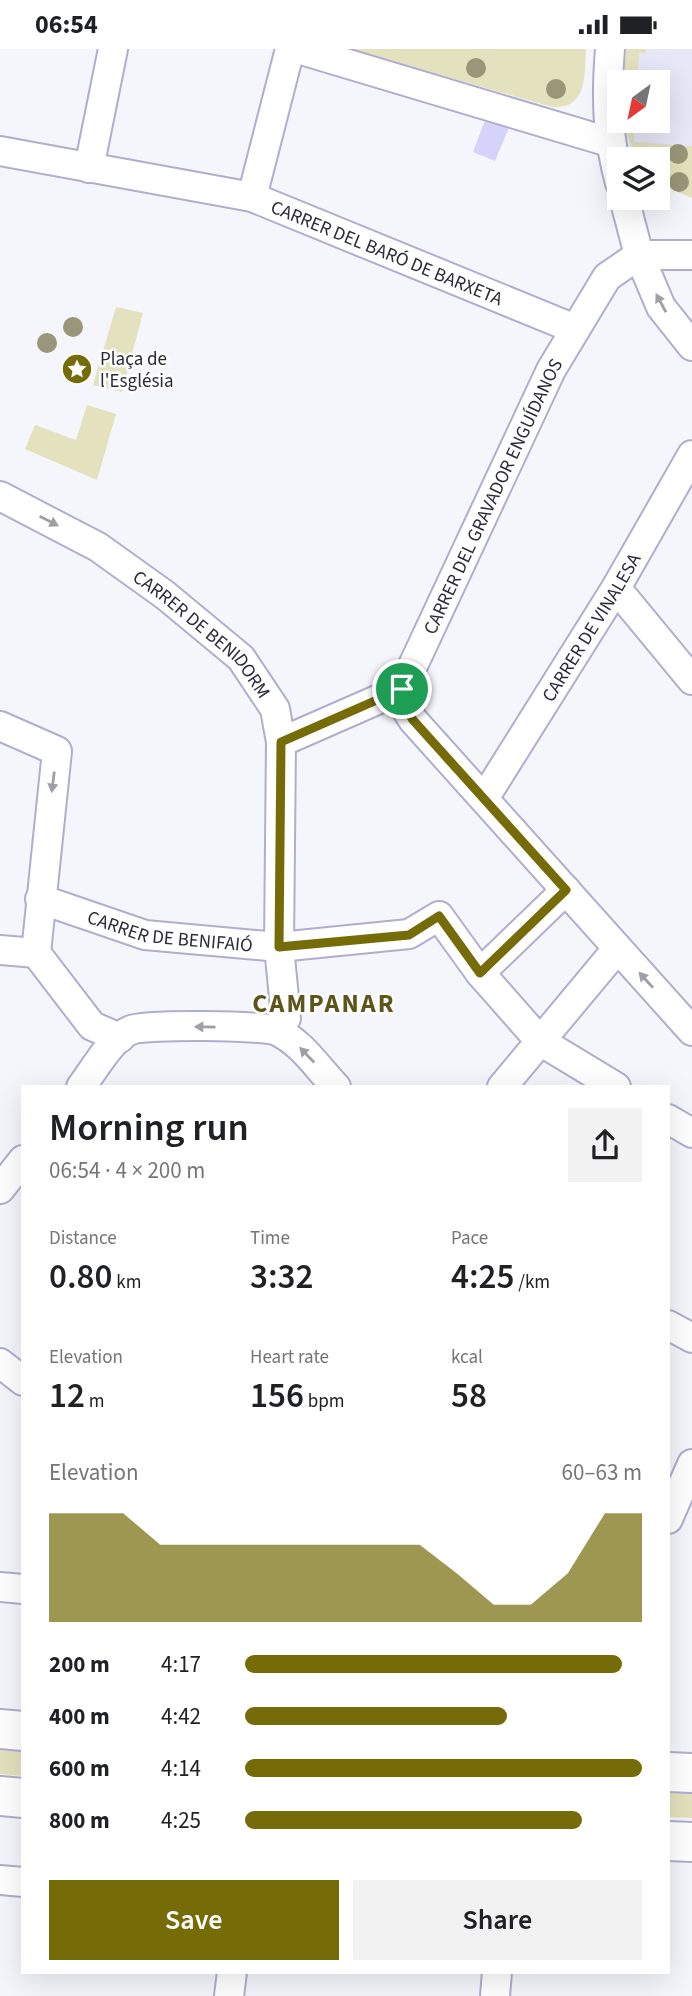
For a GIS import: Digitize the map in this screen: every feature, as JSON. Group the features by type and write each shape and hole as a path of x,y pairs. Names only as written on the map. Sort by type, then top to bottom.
{"main road":[{"path":"0,1729 21,1731"},
{"path":"670,1772 692,1773"},
{"path":"0,1796 21,1798"},
{"path":"670,1841 692,1842"}],"street":[{"path":"0,151 89,168 113,49"},
{"path":"252,197 290,49"},
{"path":"298,49 609,142"},
{"path":"610,49 607,91 610,147"},
{"name":"CARRER DEL BARÓ DE BARXETA","path":"89,168 252,197 575,329"},
{"path":"627,210 639,255 661,307 692,346"},
{"path":"639,255 692,255"},
{"name":"CARRER DEL GRAVADOR ENGUÍDANOS","path":"402,689 551,370 607,277 639,255"},
{"name":"CARRER DE VINALESA","path":"485,797 616,588 692,455"},
{"name":"CARRER DE BENIDORM","path":"0,496 98,547 165,595 241,658 275,709 281,742 279,947 286,1018 274,1029"},
{"path":"616,588 692,680"},
{"path":"281,742 402,689 403,704 413,720 485,797 692,1031"},
{"path":"0,726 57,751 36,953 92,1026 120,1038"},
{"path":"480,973 566,890"},
{"name":"CARRER DE BENIFAIÓ","path":"40,899 145,935 279,947 409,935 439,916 480,973 540,1041 613,1085"},
{"path":"504,1085 617,949"},
{"path":"0,950 36,953"},
{"path":"83,1085 120,1038 131,1030 144,1028 274,1029 306,1052 333,1085"},
{"path":"670,1120 692,1133"},
{"path":"0,1189 21,1163"},
{"path":"670,1326 692,1338"},
{"path":"0,1363 21,1379"},
{"path":"670,1514 692,1464"},
{"path":"0,1587 21,1589"},
{"path":"0,1880 21,1882"},
{"path":"223,1974 227,1996"},
{"path":"227,1996 232,1974"},
{"path":"495,1996 497,1974"}],"shaded area":[{"path":"350,49 586,49 584,80 578,97 572,103 552,107"},
{"path":"626,49 692,49 692,198 670,188 670,147 630,147 626,133 670,133 670,70 625,70"},
{"path":"626,49 646,49 646,53 639,53 638,70 625,70"},
{"path":"627,133 634,133 634,142 692,146 692,198 670,188 670,147 632,147"},
{"path":"116,307 143,313 122,392 93,385"},
{"path":"87,405 116,414 97,480 25,449 35,425 76,440"},
{"path":"0,1749 21,1750 21,1776 0,1774"},
{"path":"670,1791 692,1792 692,1818 670,1817"}],"water":[{"path":"487,115 510,125 495,161 473,152"}],"place":[{"name":"Plaça de l'Església","path":"77,369"}],"district":[{"name":"CAMPANAR","path":"324,1003"}],"route":[{"path":"402,689 403,704 413,720 566,890 480,973 439,916 409,935 279,947 281,742 402,689"}]}
